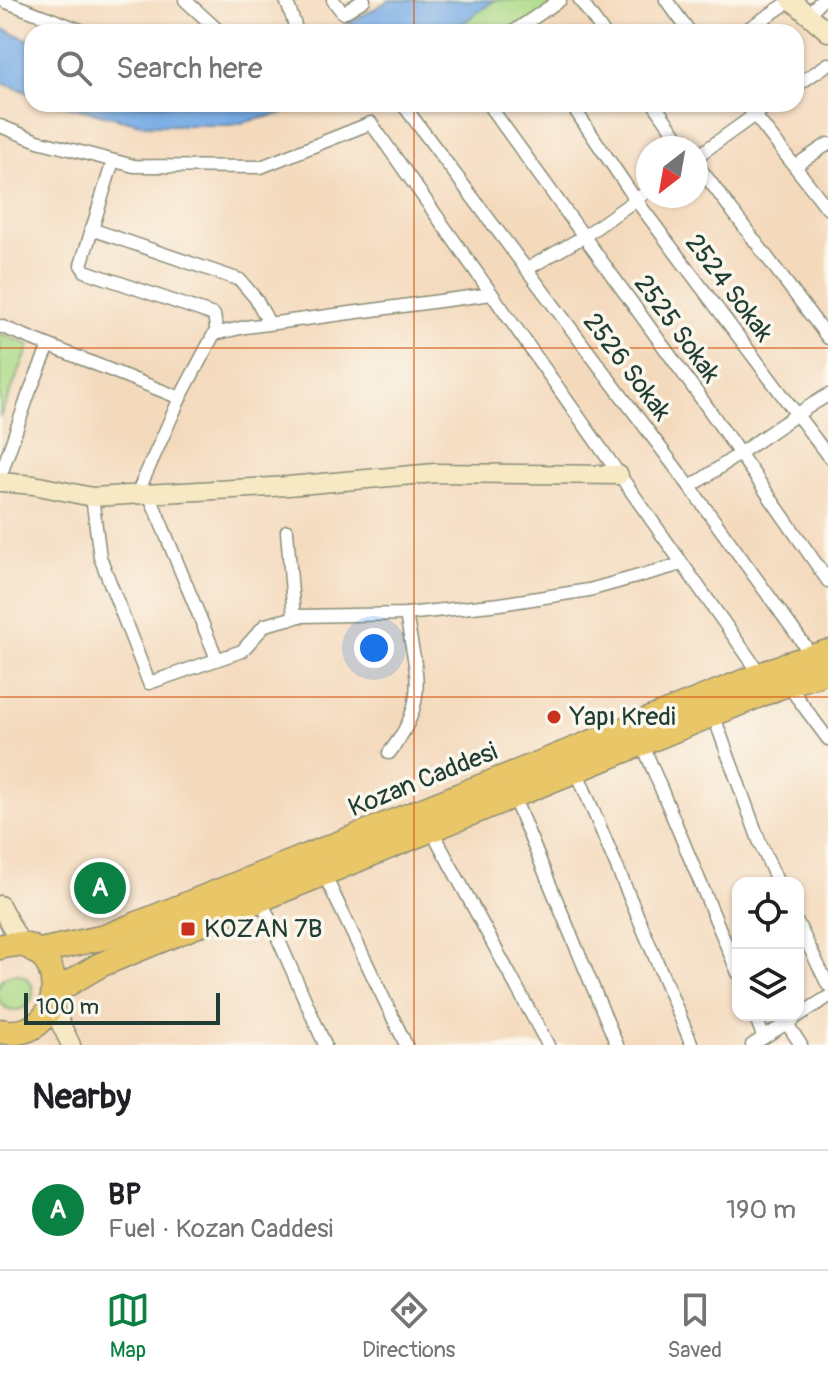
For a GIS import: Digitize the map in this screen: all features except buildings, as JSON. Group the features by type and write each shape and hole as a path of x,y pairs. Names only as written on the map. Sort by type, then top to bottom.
{"highway":[{"name":"Kozan Caddesi","path":"19,948 105,937 761,675 823,660"},
{"name":"Kozan Caddesi","path":"8,1036 34,1027 45,1018 54,999 100,965 787,684 823,660"},
{"path":"19,948 47,962 54,976 54,999"}],"street":[{"path":"1,0 65,24"},
{"path":"185,0 211,24"},
{"path":"286,0 295,24"},
{"path":"333,0 343,13 364,0"},
{"path":"528,24 560,0"},
{"path":"580,0 597,24"},
{"path":"666,0 684,24"},
{"path":"755,24 792,0 828,32"},
{"path":"808,14 822,0"},
{"path":"804,80 828,64"},
{"name":"2526 Sokak","path":"410,112 823,660"},
{"name":"2525 Sokak","path":"494,112 828,581"},
{"name":"2524 Sokak","path":"576,112 636,200"},
{"path":"660,112 677,136"},
{"path":"708,149 747,112"},
{"path":"752,112 828,209"},
{"path":"0,126 38,141 134,166 261,167 371,123 761,675"},
{"path":"795,166 828,144"},
{"path":"113,161 81,265 85,271 214,315 217,333"},
{"path":"708,176 828,338"},
{"path":"527,269 583,237 636,200"},
{"name":"2524 Sokak","path":"642,208 828,456"},
{"path":"91,229 240,280 256,299 269,323"},
{"path":"217,659 143,494 180,398 214,334 269,323 492,294"},
{"path":"0,326 180,398"},
{"path":"49,346 29,393 0,480 92,497 288,486 435,473 619,475"},
{"path":"690,487 828,395"},
{"path":"92,497 100,557 149,683 242,651 265,625 294,618 406,614 500,604 589,590 682,564"},
{"path":"287,531 294,618"},
{"path":"389,753 407,730 416,706 418,685 406,614"},
{"path":"787,684 828,739"},
{"path":"713,714 775,877"},
{"path":"642,743 732,959"},
{"path":"576,770 692,1045"},
{"path":"513,796 617,1045"},
{"path":"432,831 548,1045"},
{"path":"324,874 406,1045"},
{"path":"261,900 325,1045"},
{"path":"0,905 19,948"},
{"path":"804,938 828,985"},
{"path":"806,942 828,959"},
{"path":"757,1042 828,997"},
{"path":"54,999 71,1045"},
{"path":"755,1021 757,1042"},
{"path":"786,1022 801,1045"}],"green space":[{"path":"473,0 565,0 526,24 437,24"},
{"path":"0,334 30,345 0,417"},
{"path":"8,975 22,975 32,985 32,999 22,1009 8,1009 -1,1000 -1,984"}],"water":[{"path":"390,0 495,0 461,24 348,24"},
{"path":"0,28 24,38 24,91 0,82"},
{"path":"92,112 289,112 232,125 145,125"}],"place":[{"name":"Yapı Kredi","path":"554,717"},
{"name":"BP","path":"100,888"},
{"name":"KOZAN 7B","path":"188,929"}]}
